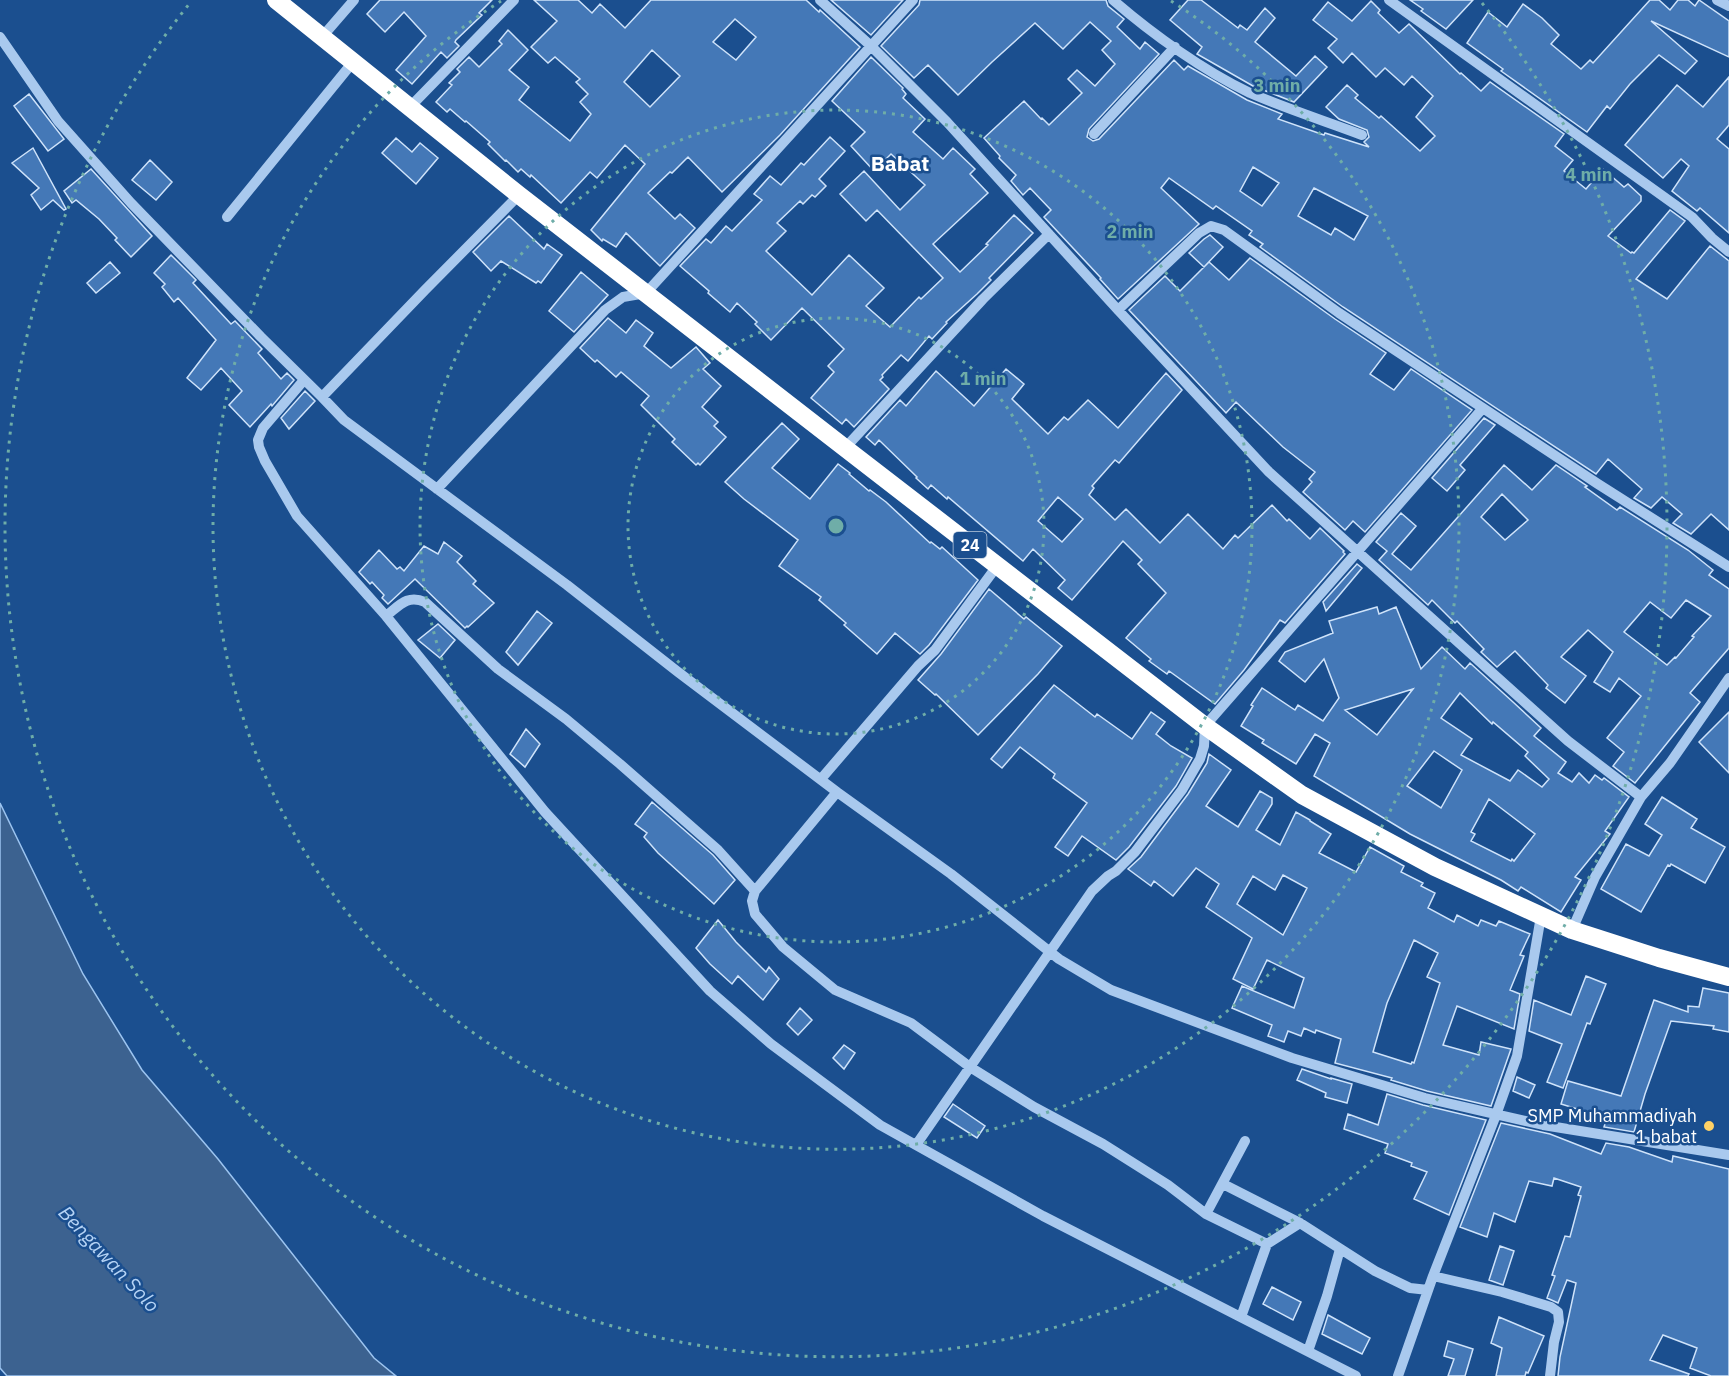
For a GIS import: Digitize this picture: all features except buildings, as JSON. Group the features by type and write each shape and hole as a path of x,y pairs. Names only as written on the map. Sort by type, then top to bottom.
{"highway":[{"name":"24","path":"276,0 519,195 997,566 1205,726 1302,795 1435,867 1572,930 1659,958 1729,977"}],"street":[{"path":"322,37 354,0"},
{"path":"410,107 514,0"},
{"path":"820,0 872,46 947,122 1269,472 1568,741 1641,797"},
{"path":"437,489 605,310 623,297 646,293 913,0"},
{"path":"1113,0 1205,68 1249,92 1362,135"},
{"path":"1389,0 1692,217 1729,252"},
{"path":"1717,0 1729,6"},
{"path":"0,37 66,130 146,219 344,420 584,598 837,792 951,874 1059,959 1111,990 1292,1058 1415,1095 1543,1125 1729,1155"},
{"path":"1094,134 1175,47"},
{"path":"227,217 353,62"},
{"path":"322,397 519,195"},
{"path":"1118,310 1199,234 1211,226 1224,230 1339,313 1598,484 1729,567"},
{"path":"845,448 983,299 1049,234"},
{"path":"304,380 263,429 258,440 265,460 297,516 386,616 545,812 710,991 771,1044 880,1125 1043,1216 1356,1376"},
{"path":"916,1145 1092,891 1135,852 1182,790 1200,759 1204,746 1205,726 1483,408"},
{"path":"821,779 918,666 935,650 997,566"},
{"path":"386,616 407,600 416,598 424,602 498,669 566,719 638,780 718,850 755,891"},
{"path":"1572,930 1595,877 1641,797 1670,763 1729,678"},
{"path":"837,792 755,891 752,901 755,914 783,947 836,990 911,1023 970,1067 1034,1107 1103,1144 1168,1185 1206,1214 1267,1244"},
{"path":"1398,1376 1516,1056 1541,916"},
{"path":"1206,1214 1245,1141"},
{"path":"1223,1184 1300,1223 1375,1271 1410,1288 1428,1290"},
{"path":"1241,1317 1267,1244 1300,1223"},
{"path":"1308,1351 1340,1249"},
{"path":"1433,1276 1502,1292 1551,1307 1558,1312 1559,1322 1550,1376"}],"water":[{"name":"Bengawan Solo","path":"0,803 83,974 142,1070 218,1159 374,1358 396,1376 7,1376 0,1368"}],"place":[{"name":"SMP Muhammadiyah 1 babat","path":"1709,1126"}],"district":[{"name":"Babat","path":"900,164"}]}
